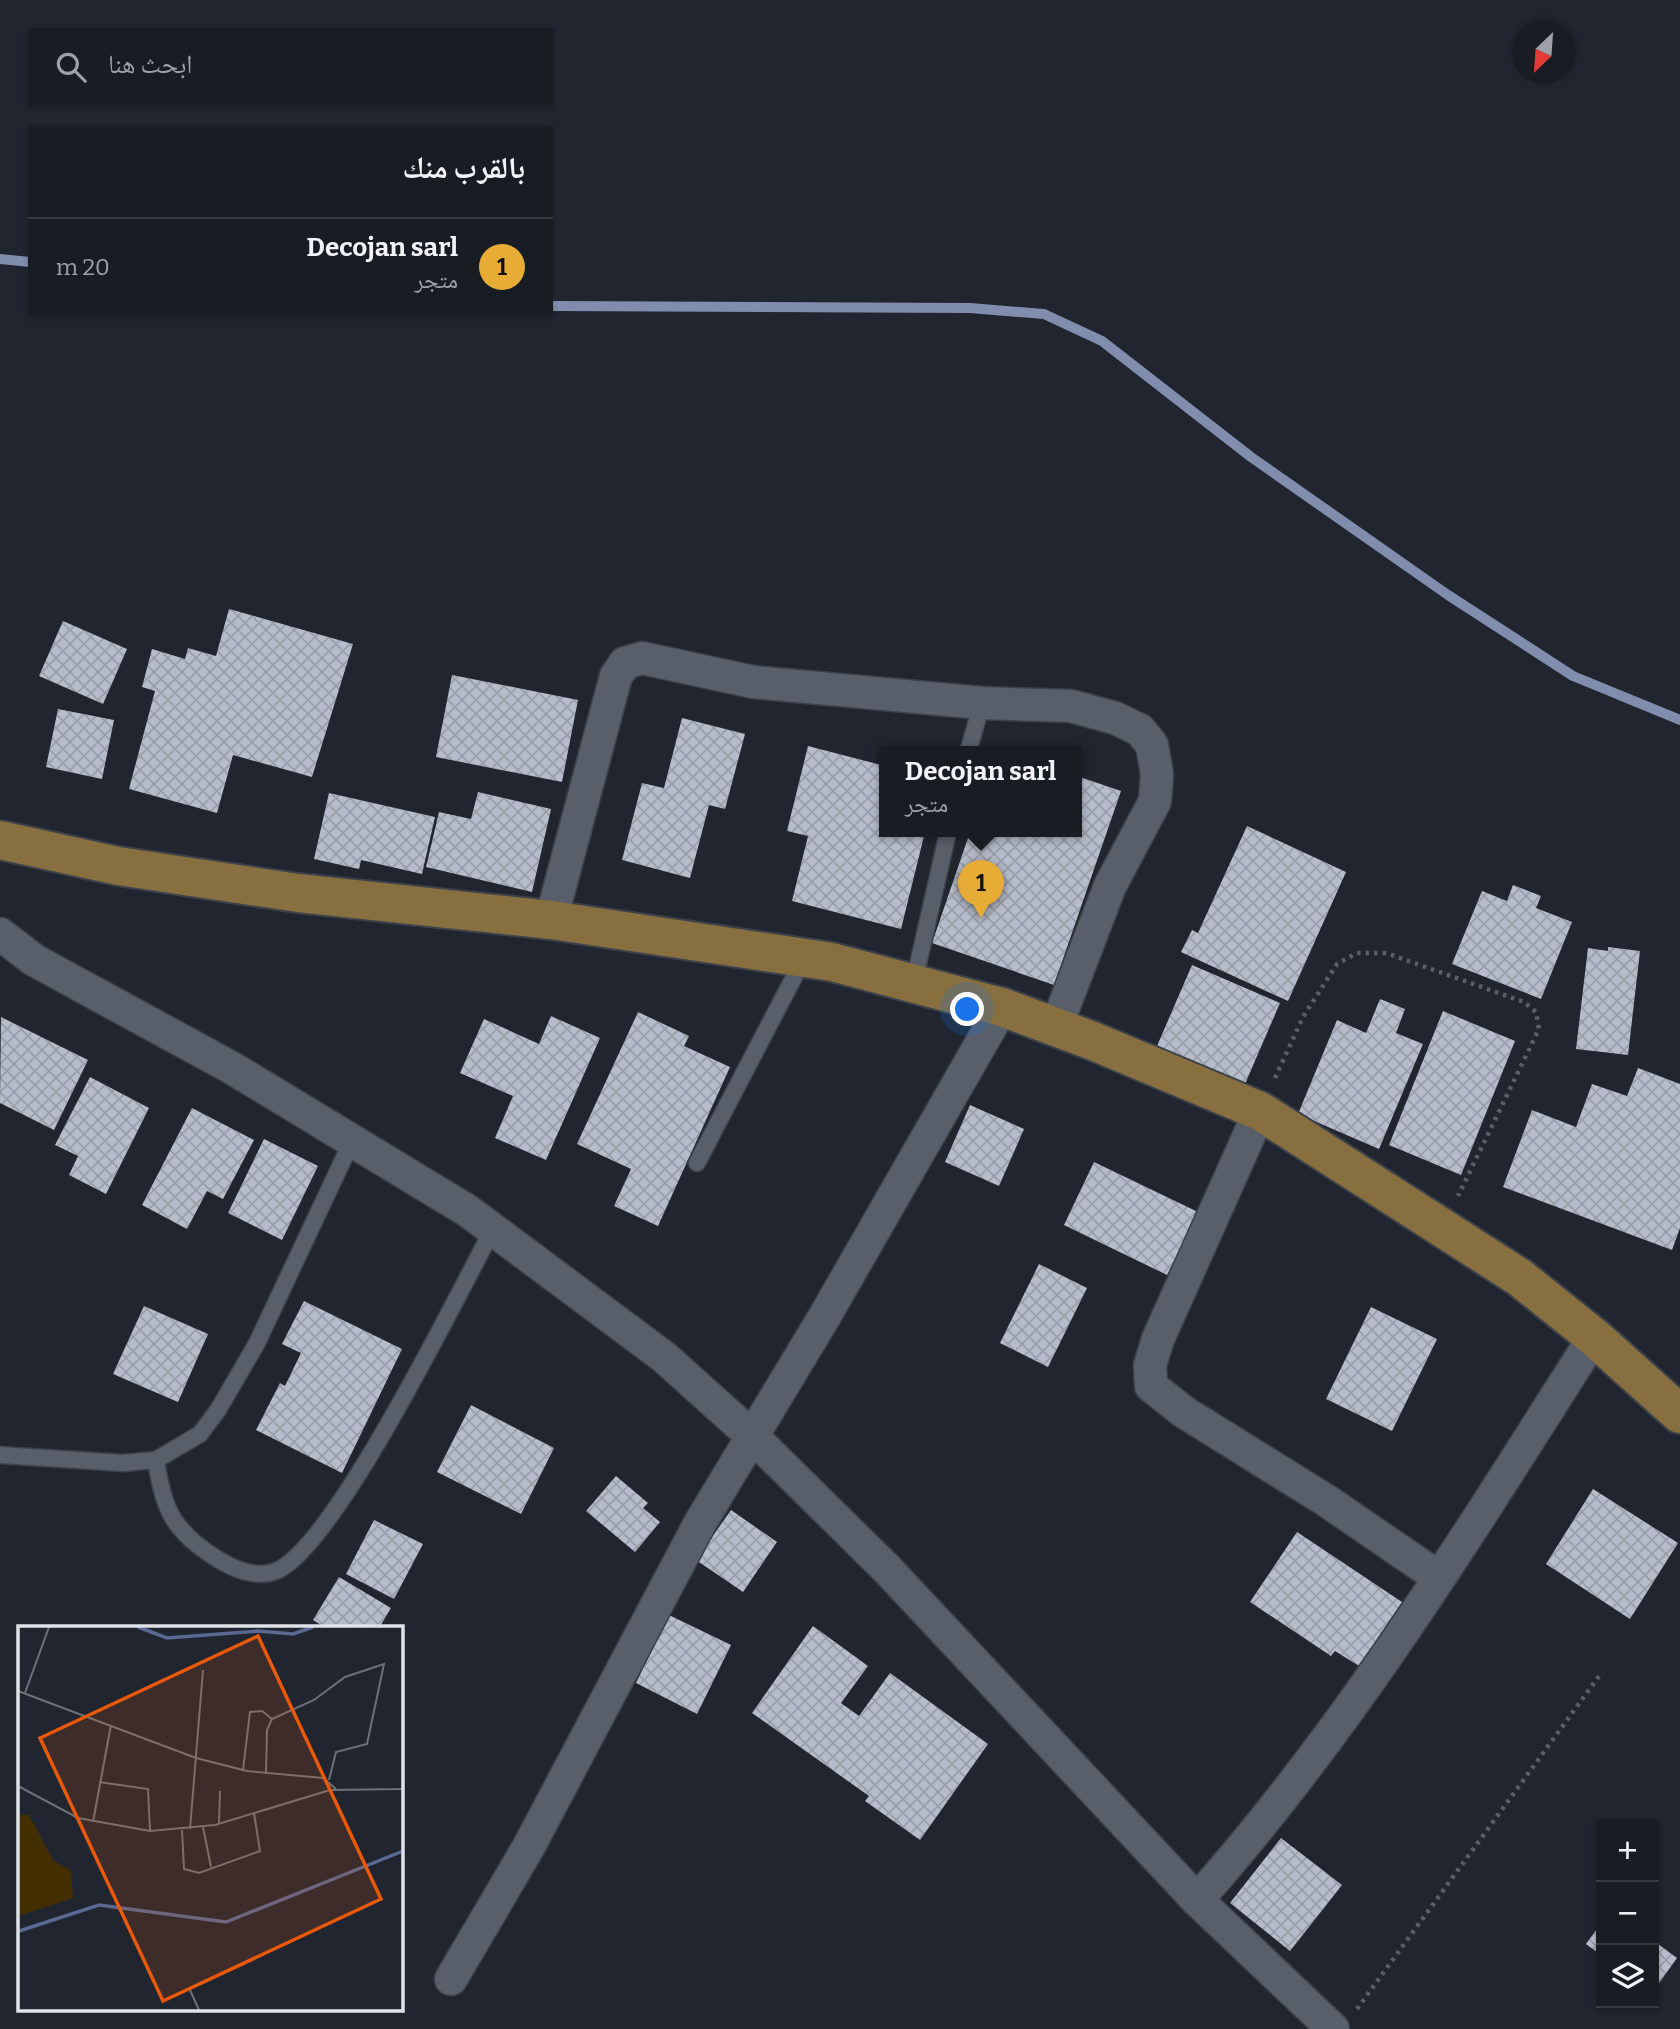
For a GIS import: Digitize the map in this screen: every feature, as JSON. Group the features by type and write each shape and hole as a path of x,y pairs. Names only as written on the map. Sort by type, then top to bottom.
{"main road":[{"path":"0,840 131,868 298,892 551,920 804,958 914,982 1002,1007 1260,1111 1520,1277 1594,1337 1680,1414"}],"street":[{"path":"551,920 608,706 617,677 625,663 642,658 753,682 982,704 1071,706 1115,718 1140,730 1152,745 1157,775 1155,801 1110,886 1056,1027"},
{"path":"0,934 34,960 232,1069 351,1143 468,1210 664,1357 752,1436 887,1569 1197,1900 1341,2024"},
{"path":"451,1979 587,1740 659,1595 907,1175 1002,1007"},
{"path":"1260,1111 1158,1339 1150,1365 1151,1386 1184,1412 1327,1501 1438,1577"},
{"path":"1197,1900 1301,1776 1438,1577 1594,1337"}],"lane":[{"path":"970,746 982,704"},
{"path":"914,982 947,837"},
{"path":"697,1163 804,958"},
{"path":"0,1455 123,1463 156,1460 200,1434 218,1410 257,1343 351,1143"},
{"path":"156,1460 162,1498 177,1527 197,1546 222,1562 254,1574 277,1571 300,1553 340,1506 493,1229"}],"path":[{"path":"1260,1111 1303,1017 1337,964 1357,953 1386,953 1524,1002 1536,1012 1539,1029 1490,1125 1443,1230"},
{"path":"1341,2024 1602,1672"}],"building":[{"path":"229,609 353,644 312,777 233,755 217,813 129,789 155,691 142,687 152,649 185,659 188,648 216,656"},
{"path":"63,621 127,649 103,704 39,676"},
{"path":"452,675 578,700 562,782 436,757"},
{"path":"58,709 114,720 102,779 46,767"},
{"path":"682,718 745,734 725,809 709,805 690,878 622,860 642,783 664,788"},
{"path":"808,746 879,764 879,837 924,837 901,929 792,901 808,836 787,831"},
{"path":"1082,778 1121,791 1054,985 932,943 968,837 1082,837"},
{"path":"478,792 551,809 532,892 426,867 439,812 471,819"},
{"path":"329,793 435,817 422,874 361,860 359,869 314,859"},
{"path":"1247,826 1346,872 1288,1001 1181,952 1192,930 1198,933"},
{"path":"1513,885 1541,896 1536,908 1572,922 1541,999 1452,964 1482,891 1507,901"},
{"path":"1608,947 1640,951 1628,1055 1576,1049 1588,948 1608,951"},
{"path":"1192,965 1280,1003 1245,1084 1157,1046"},
{"path":"1380,999 1405,1009 1396,1033 1423,1044 1379,1149 1298,1114 1337,1020 1366,1033"},
{"path":"1443,1011 1515,1041 1461,1175 1389,1145"},
{"path":"638,1012 689,1036 684,1046 730,1067 658,1226 614,1206 631,1169 577,1144"},
{"path":"551,1016 600,1038 546,1160 495,1138 513,1096 460,1073 484,1019 539,1044"},
{"path":"1,1017 88,1060 54,1130 0,1103"},
{"path":"1638,1068 1680,1084 1680,1228 1672,1250 1503,1187 1532,1110 1576,1127 1592,1084 1627,1096"},
{"path":"90,1077 149,1108 106,1194 69,1175 78,1156 55,1145"},
{"path":"970,1105 1024,1129 999,1186 945,1162"},
{"path":"192,1108 254,1140 223,1199 207,1191 187,1229 142,1205"},
{"path":"264,1139 318,1166 282,1240 228,1213"},
{"path":"1094,1162 1198,1212 1167,1275 1064,1225"},
{"path":"1039,1264 1087,1288 1048,1367 1000,1343"},
{"path":"304,1301 402,1349 342,1473 256,1430 280,1383 285,1386 301,1353 282,1344"},
{"path":"144,1306 208,1334 178,1402 113,1374"},
{"path":"1371,1307 1437,1339 1392,1431 1326,1399"},
{"path":"471,1405 554,1448 521,1514 437,1472"},
{"path":"616,1476 648,1503 643,1508 660,1522 635,1552 586,1511"},
{"path":"1593,1489 1678,1543 1630,1619 1546,1564"},
{"path":"731,1510 777,1542 743,1592 696,1560"},
{"path":"374,1520 423,1544 394,1599 346,1574"},
{"path":"1297,1532 1402,1602 1359,1666 1335,1651 1331,1656 1250,1602"},
{"path":"339,1577 391,1608 380,1626 323,1626 313,1620"},
{"path":"669,1615 731,1645 697,1714 636,1683"},
{"path":"813,1626 868,1666 841,1703 859,1716 890,1673 988,1744 920,1840 865,1801 869,1796 752,1713"},
{"path":"1281,1838 1342,1885 1290,1951 1230,1903"},
{"path":"1596,1930 1596,1951 1586,1944"},
{"path":"1659,1945 1677,1958 1659,1983"}],"waterway":[{"path":"0,259 28,262"},
{"path":"553,306 970,308 1044,314 1102,341 1251,457 1448,595 1573,676 1680,720"}],"place":[{"name":"Decojan sarl","path":"981,918"}]}
